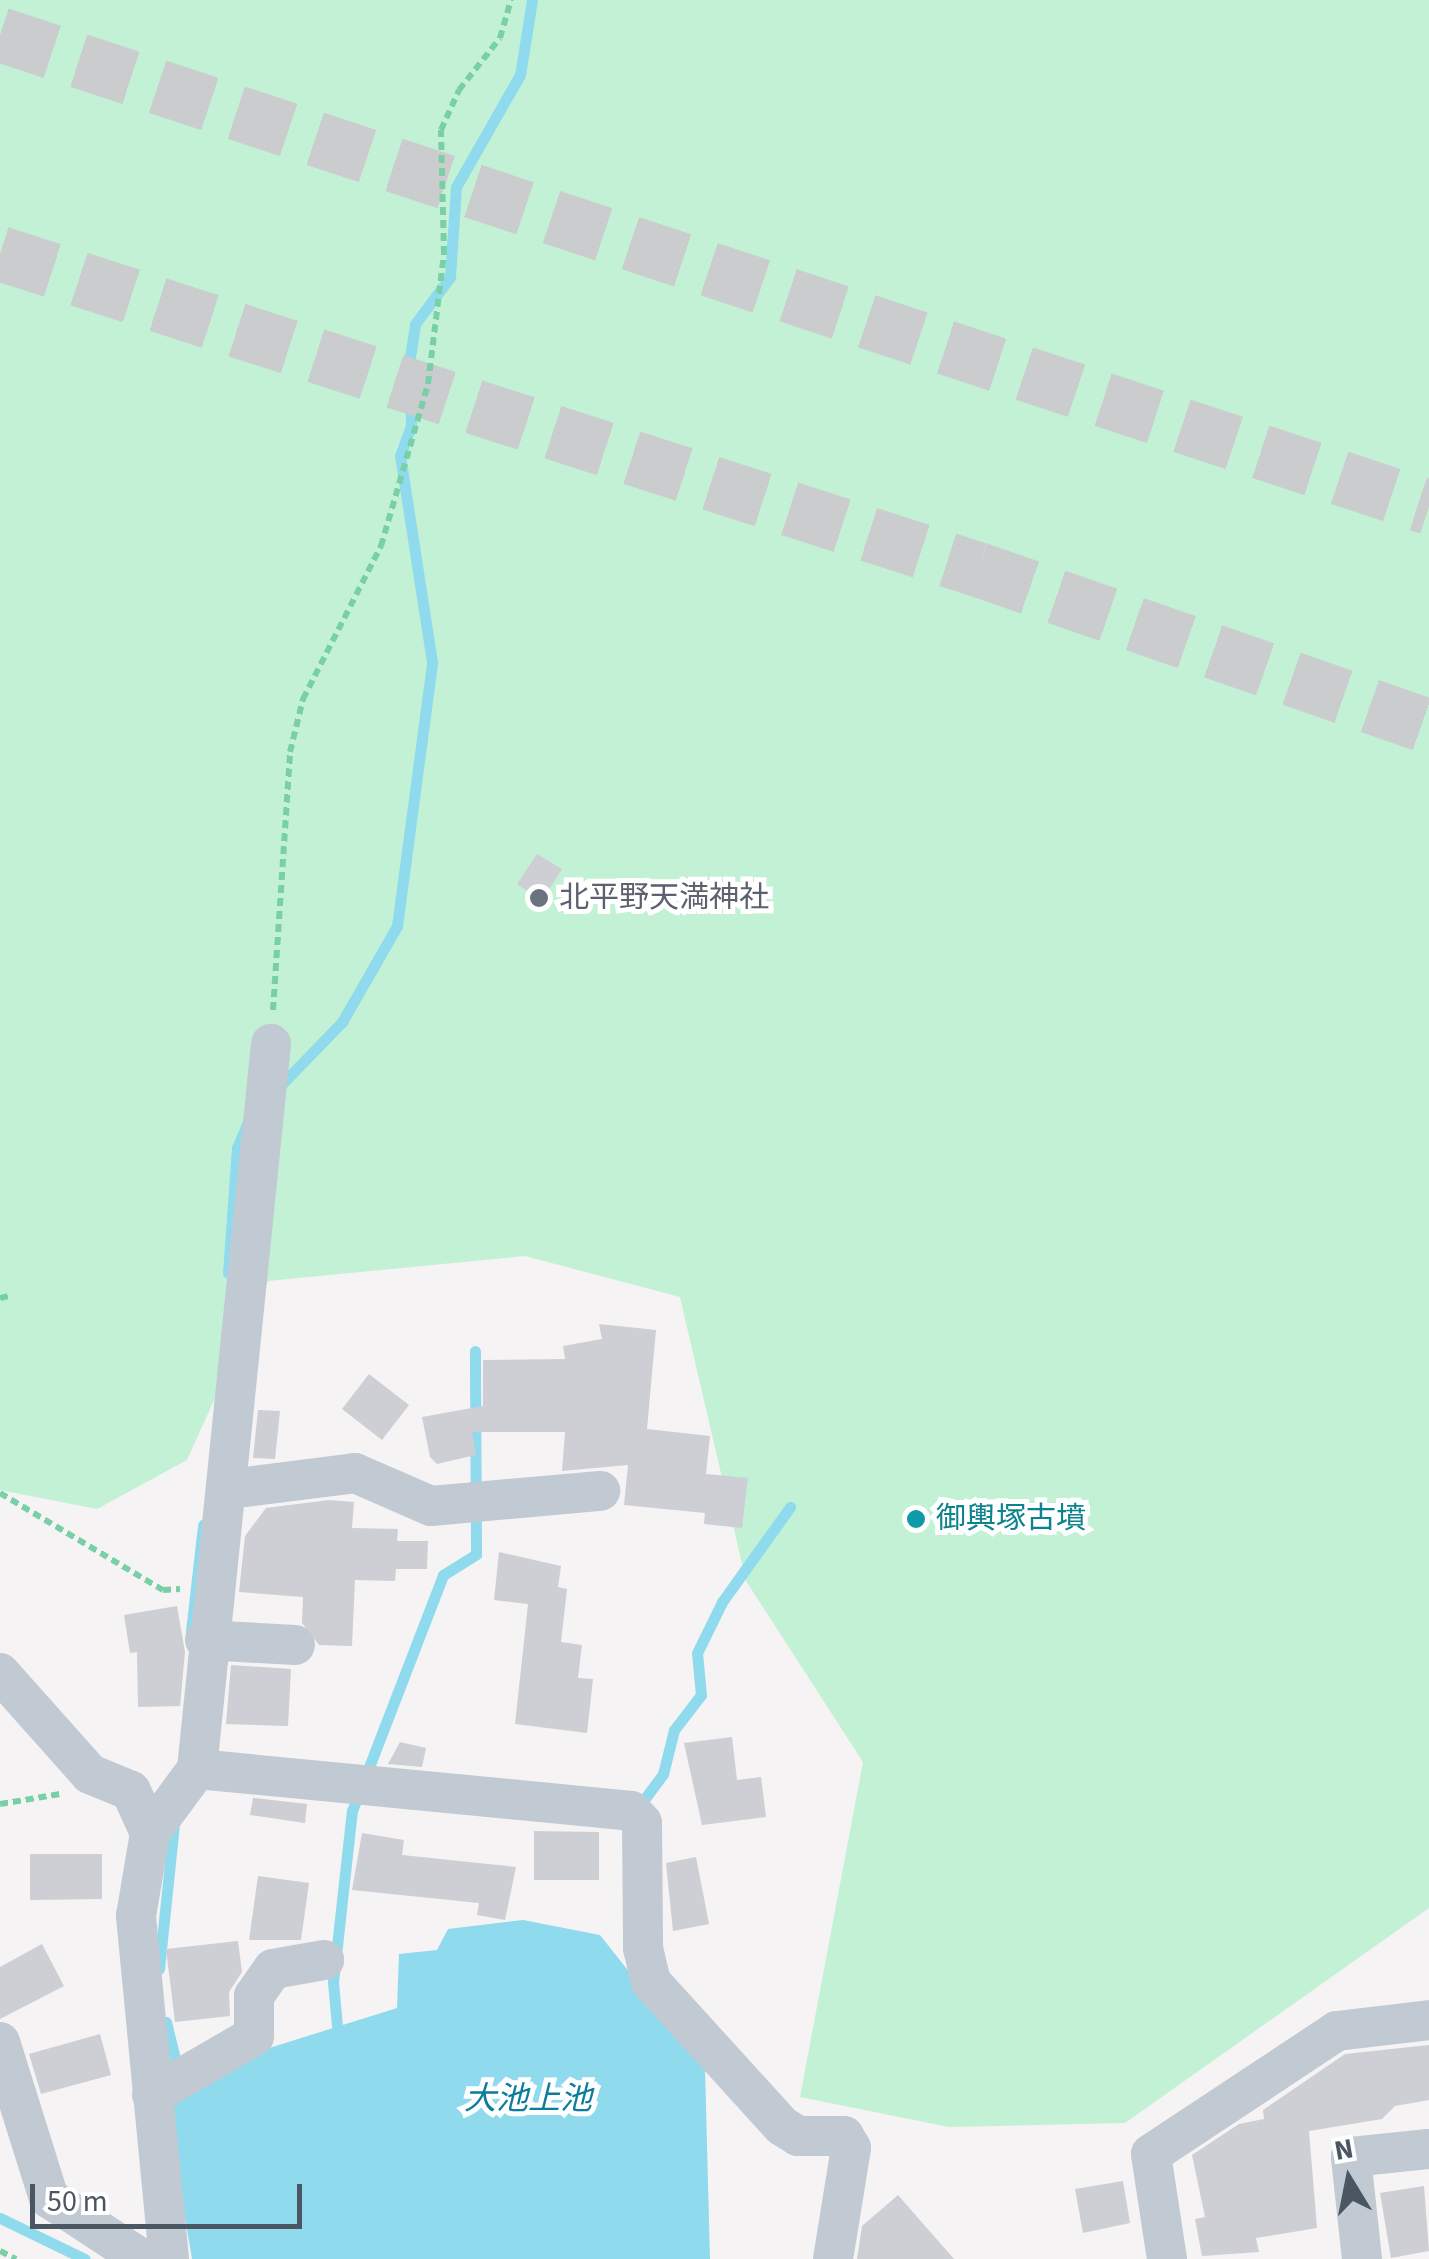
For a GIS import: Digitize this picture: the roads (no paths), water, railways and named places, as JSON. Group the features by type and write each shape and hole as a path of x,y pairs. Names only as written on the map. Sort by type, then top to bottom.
{"street":[{"path":"170,2259 136,1916 150,1832 197,1769 204,1640 228,1489 271,1044"},
{"path":"228,1489 356,1473 430,1506 600,1491"},
{"path":"204,1640 295,1645"},
{"path":"0,1673 90,1774 131,1791 150,1832"},
{"path":"197,1769 631,1811 642,1822 643,1948 651,1982 782,2126 798,2136 844,2136 851,2148 833,2259"},
{"path":"152,2095 254,2036 254,1996 273,1969 324,1960"},
{"path":"1167,2259 1150,2154 1336,2031 1429,2020"},
{"path":"0,2042 49,2198 142,2259"},
{"path":"1362,2259 1350,2157 1429,2148"}],"water":[{"name":"大池上池","path":"523,1920 600,1935 705,2068 710,2259 192,2259 165,2100 266,2049 397,2008 399,1954 437,1950 448,1929"}],"waterway":[{"path":"277,1089 342,1022 397,926 432,662 400,456 411,426 410,357 415,324 450,277 456,187 520,75 532,0"},
{"path":"228,1273 237,1148 252,1112"},
{"path":"337,2026 333,1982 352,1811 443,1575 476,1554 475,1351"},
{"path":"637,1809 663,1774 674,1730 701,1695 697,1653 722,1602 790,1507"},
{"path":"191,1631 203,1525"},
{"path":"159,1969 174,1824"},
{"path":"166,2022 178,2071"},
{"path":"0,2218 85,2259"}],"tunnel":[{"path":"0,34 1429,507"},
{"path":"0,253 978,569 1429,726"}],"place":[{"name":"北平野天満神社","path":"539,898"},
{"name":"御輿塚古墳","path":"916,1519"}]}
